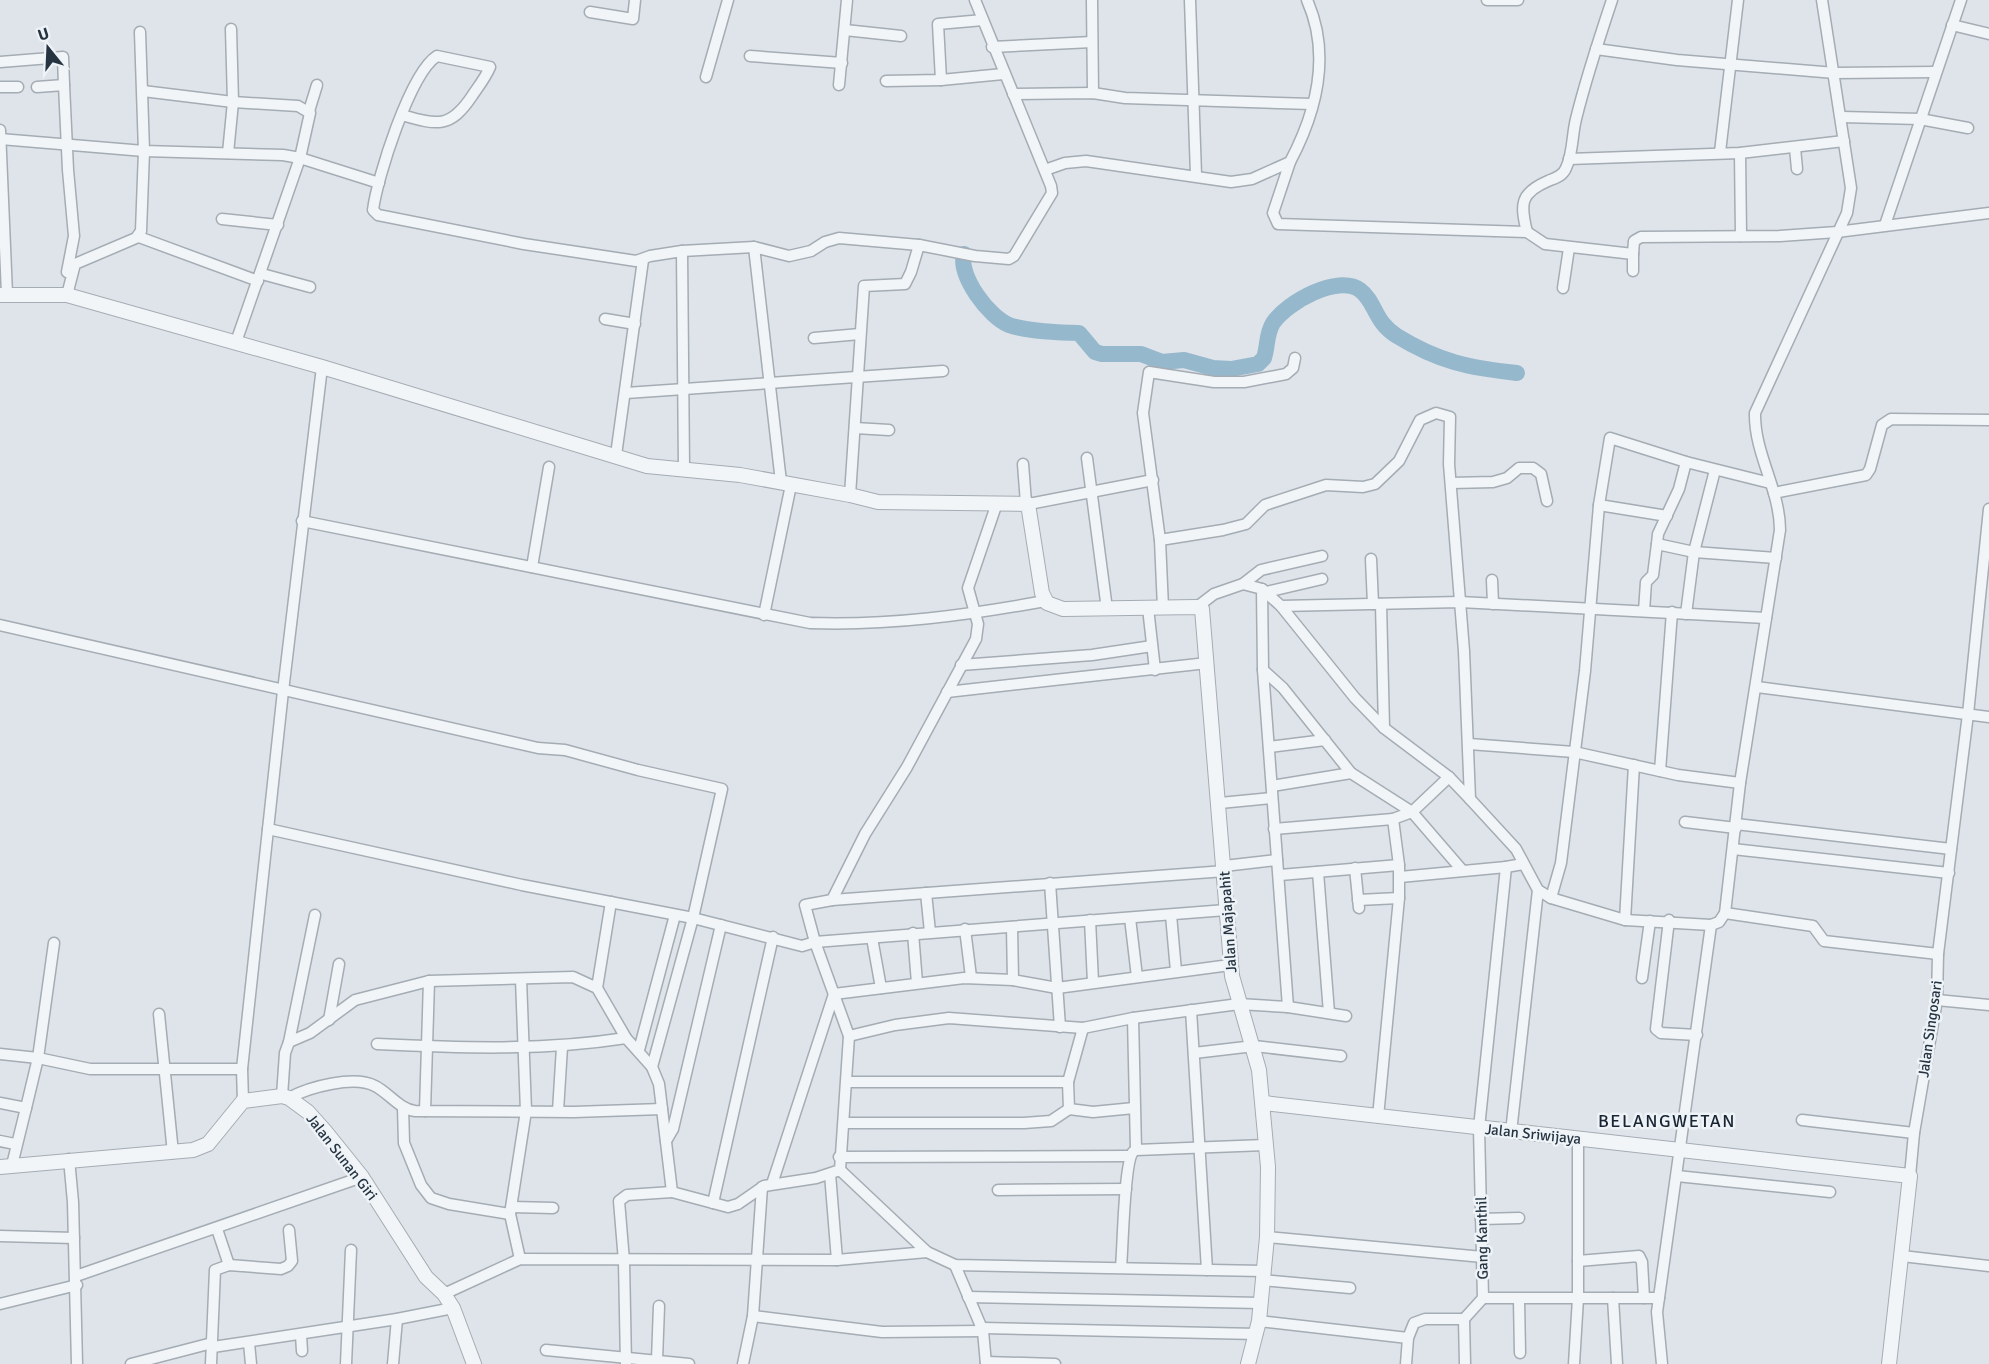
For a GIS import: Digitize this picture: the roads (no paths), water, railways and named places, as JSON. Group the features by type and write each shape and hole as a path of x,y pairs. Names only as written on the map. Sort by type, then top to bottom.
{"street":[{"path":"590,10 633,19 635,0"},
{"path":"706,77 728,0"},
{"path":"839,85 847,0"},
{"path":"402,115 427,122 453,119 465,106 490,67 441,56 434,58 413,87 402,115 379,183 373,210 378,215 593,256 636,261 682,251 754,247 789,256 811,251 825,242 838,238 919,245 1009,259 1018,251 1052,193 1045,170 1003,74 975,0"},
{"path":"1092,0 1093,93"},
{"path":"1190,0 1196,175"},
{"path":"1307,0 1315,22 1321,63 1312,104 1273,213 1278,224 1527,231 1545,244 1633,254"},
{"path":"1487,0 1518,0"},
{"path":"1527,231 1522,212 1524,198 1545,182 1562,175 1569,159 1572,133 1612,0 1607,0"},
{"path":"1720,152 1738,0"},
{"path":"1243,584 1264,591 1281,606 1355,698 1384,728 1449,777 1515,849 1538,890 1551,898 1624,920 1669,920 1711,925 1722,920 1725,914 1740,783 1776,558 1780,510 1756,428 1755,413 1791,337 1851,197 1842,117 1822,0"},
{"path":"1885,225 1961,0"},
{"path":"941,80 938,24 983,20"},
{"path":"1952,25 1989,34"},
{"path":"228,153 233,102 231,29"},
{"path":"845,30 901,36"},
{"path":"139,237 142,223 144,151 140,32"},
{"path":"992,47 1092,42"},
{"path":"1596,49 1731,65 1834,73 1935,72"},
{"path":"750,56 842,63"},
{"path":"0,62 63,57 66,144 74,236 63,295"},
{"path":"886,81 941,80 1003,74"},
{"path":"37,87 64,85"},
{"path":"236,342 300,158 311,115 309,111 317,85"},
{"path":"0,87 18,87"},
{"path":"143,91 233,102 298,106 309,111"},
{"path":"1013,94 1093,93 1125,98 1312,104"},
{"path":"1842,117 1920,119 1968,128"},
{"path":"379,183 300,158 144,151 0,136 4,294 63,295 322,367 522,429 616,454 647,466 786,483 886,503 1028,504 1153,480"},
{"path":"1569,159 1740,153 1844,141"},
{"path":"1795,148 1797,169"},
{"path":"1740,153 1741,236"},
{"path":"1045,170 1065,163 1086,161 1241,182 1290,162"},
{"path":"1633,271 1634,242 1639,238 1837,232 1989,213"},
{"path":"222,219 278,225"},
{"path":"63,295 75,264 139,237 260,277 310,287"},
{"path":"850,495 864,286 904,284 911,273 919,245"},
{"path":"754,247 770,384 786,483 764,615"},
{"path":"1563,288 1569,248"},
{"path":"682,251 686,389 684,469"},
{"path":"616,454 643,260"},
{"path":"605,319 635,324"},
{"path":"814,338 860,334"},
{"path":"1163,608 1160,540 1143,413 1149,372 1214,382 1244,382 1286,374 1293,368 1295,358"},
{"path":"54,943 38,1058 26,1108 6,1166 173,1153 208,1144 243,1101 242,1069 302,521 322,367"},
{"path":"626,393 944,371"},
{"path":"1160,540 1246,524 1265,505 1326,485 1363,487 1375,484 1399,461 1420,420 1436,412 1450,417 1449,464 1469,744 1470,799"},
{"path":"1551,898 1561,863 1592,607 1599,505 1610,439 1613,438 1772,488 1866,475 1870,469 1882,425 1891,418 1989,420"},
{"path":"855,428 889,430"},
{"path":"1087,458 1107,609"},
{"path":"1644,610 1646,582 1653,575 1656,544 1679,489 1686,462"},
{"path":"1023,464 1045,601"},
{"path":"532,567 549,467"},
{"path":"1451,483 1493,482 1507,478 1519,468 1533,468 1541,474 1547,501"},
{"path":"1686,614 1694,552 1715,470"},
{"path":"832,900 865,834 976,639 978,624 968,588 996,503"},
{"path":"1599,505 1667,516"},
{"name":"Jalan Singosari","path":"1889,1364 1914,1133 1936,1000 1938,954 1968,714 1989,509"},
{"path":"302,521 764,615 810,623 850,625 975,613 1045,601 1063,609 1197,607 1214,594 1243,584 1261,570 1272,565 1322,556"},
{"path":"1656,544 1694,552 1776,558"},
{"path":"1371,559 1377,604 1384,728"},
{"path":"1264,591 1322,579"},
{"path":"1492,580 1493,604"},
{"path":"1264,591 1263,670 1288,1007"},
{"path":"1281,606 1460,602 1592,607 1766,618"},
{"name":"Jalan Majapahit","path":"1197,607 1203,611 1220,803 1230,965 1239,1004 1254,1046 1264,1103 1269,1184 1267,1237 1258,1328 1248,1364"},
{"path":"1148,608 1155,670"},
{"path":"1660,771 1672,612"},
{"path":"0,625 538,748 565,750 638,770 720,788 722,795 693,918 652,1067"},
{"path":"961,665 1092,655 1152,646"},
{"path":"947,692 1207,663"},
{"path":"1263,670 1283,688 1351,773 1412,812 1462,870"},
{"path":"1757,687 1989,717"},
{"path":"1269,747 1325,740"},
{"path":"1469,744 1574,752 1660,771 1740,783"},
{"path":"1624,920 1634,765"},
{"path":"1272,786 1351,773"},
{"path":"1274,829 1393,819 1412,812 1449,777"},
{"path":"1220,803 1272,798"},
{"path":"1378,1117 1399,898 1400,877 1393,819"},
{"path":"1685,822 1951,849"},
{"path":"268,829 693,918 802,946 815,942 914,933 1226,910"},
{"path":"1733,849 1949,873"},
{"path":"837,1260 835,1172 845,1123 849,1036 815,942 805,905 832,900 1224,868 1277,860"},
{"path":"1400,877 1523,864"},
{"path":"1280,875 1399,865"},
{"name":"Gang Kanthil","path":"1464,1319 1483,1298 1479,1128 1506,867"},
{"path":"1355,868 1359,904 1399,898"},
{"path":"1318,872 1329,1013"},
{"path":"1050,883 1060,1027"},
{"path":"1511,1132 1538,890"},
{"path":"926,893 930,932"},
{"path":"597,988 611,902"},
{"path":"1725,914 1813,926 1824,941 1938,954"},
{"path":"285,1097 285,1053 315,915"},
{"path":"639,1050 675,915"},
{"path":"1171,915 1176,970"},
{"path":"1130,918 1137,977"},
{"path":"1090,920 1093,982"},
{"path":"1669,920 1656,1029 1661,1033 1697,1035"},
{"path":"1642,978 1650,921"},
{"path":"666,1141 674,1129 721,925"},
{"path":"1662,1364 1657,1312 1711,925"},
{"path":"1012,927 1013,980"},
{"path":"965,929 971,977"},
{"path":"914,933 917,983"},
{"path":"713,1203 773,937"},
{"path":"872,938 881,988"},
{"path":"329,1020 339,964"},
{"path":"834,994 971,977 1013,980 1057,988 1176,970 1230,965"},
{"path":"289,1042 310,1034 355,1000 429,981 573,977 597,988 626,1038 652,1067 659,1084 672,1192"},
{"path":"520,1259 511,1211 526,1111 521,979"},
{"path":"425,1111 429,981"},
{"path":"742,1364 753,1316 767,1186 834,994"},
{"path":"1936,1000 1989,1005"},
{"path":"849,1036 895,1024 949,1018 1083,1028 1133,1018 1239,1004 1288,1007 1346,1016"},
{"path":"1191,1010 1207,1270"},
{"path":"159,1014 173,1153"},
{"path":"1121,1267 1126,1189 1133,1153 1133,1018"},
{"path":"1069,1109 1068,1082 1083,1028"},
{"path":"377,1044 524,1048 562,1047 626,1038"},
{"path":"1194,1053 1254,1046 1341,1056"},
{"path":"558,1111 562,1047"},
{"path":"0,1054 38,1058 90,1069 242,1069"},
{"path":"243,1101 285,1097 318,1086 363,1082 374,1085 404,1107 425,1111 662,1109"},
{"path":"848,1083 1068,1082"},
{"name":"Jalan Sunan Giri","path":"285,1097 308,1112 362,1177 426,1276 444,1294 453,1308 474,1364"},
{"path":"0,1103 26,1108"},
{"name":"Jalan Sriwijaya","path":"1264,1103 1511,1132 1679,1148 1910,1176"},
{"path":"404,1107 404,1143 421,1185 431,1198 449,1204 511,1211 553,1208"},
{"path":"845,1123 1035,1122 1051,1121 1069,1109 1093,1112 1134,1108"},
{"path":"1802,1120 1914,1133"},
{"path":"1574,1364 1578,1298 1578,1139"},
{"path":"0,1141 15,1144"},
{"path":"839,1157 1133,1153 1201,1147 1265,1145"},
{"path":"69,1160 76,1280 77,1364"},
{"path":"626,1360 624,1261 619,1205 621,1197 672,1192 734,1206 767,1186 835,1172"},
{"path":"835,1172 927,1252 955,1265 1207,1270 1262,1275 1350,1288"},
{"path":"1677,1176 1830,1192"},
{"path":"0,1304 76,1280 362,1177"},
{"path":"998,1190 1126,1189"},
{"path":"1481,1219 1519,1218"},
{"path":"217,1229 229,1265"},
{"path":"211,1364 215,1270 229,1265 281,1269 288,1266 292,1261 289,1230"},
{"path":"0,1236 74,1238"},
{"path":"1267,1237 1483,1257"},
{"path":"346,1364 351,1250"},
{"path":"444,1294 520,1259 837,1260 927,1252"},
{"path":"1578,1261 1639,1256 1642,1262 1644,1298"},
{"path":"1902,1256 1989,1266"},
{"path":"955,1265 982,1329 986,1363 1056,1364"},
{"path":"968,1298 1260,1303"},
{"path":"1483,1298 1659,1298"},
{"path":"1613,1298 1617,1364"},
{"path":"1519,1299 1520,1353"},
{"path":"657,1360 659,1306"},
{"path":"131,1364 213,1345 301,1335 453,1308"},
{"path":"753,1316 882,1332 982,1329 1258,1328 1408,1338"},
{"path":"393,1364 398,1319"},
{"path":"1406,1364 1411,1326 1420,1320 1464,1319 1465,1364"},
{"path":"301,1335 302,1351"},
{"path":"249,1342 251,1364"},
{"path":"546,1350 626,1360 657,1360 689,1364"}],"waterway":[{"path":"964,254 963,263 970,284 984,305 1001,321 1025,329 1079,333 1095,352 1102,354 1141,354 1162,362 1184,360 1213,368 1231,369 1258,364 1264,358 1269,331 1280,315 1301,299 1339,285 1351,286 1360,290 1384,325 1412,345 1455,362 1484,369 1517,373"}],"district":[{"name":"BELANGWETAN","path":"1667,1121"}]}
